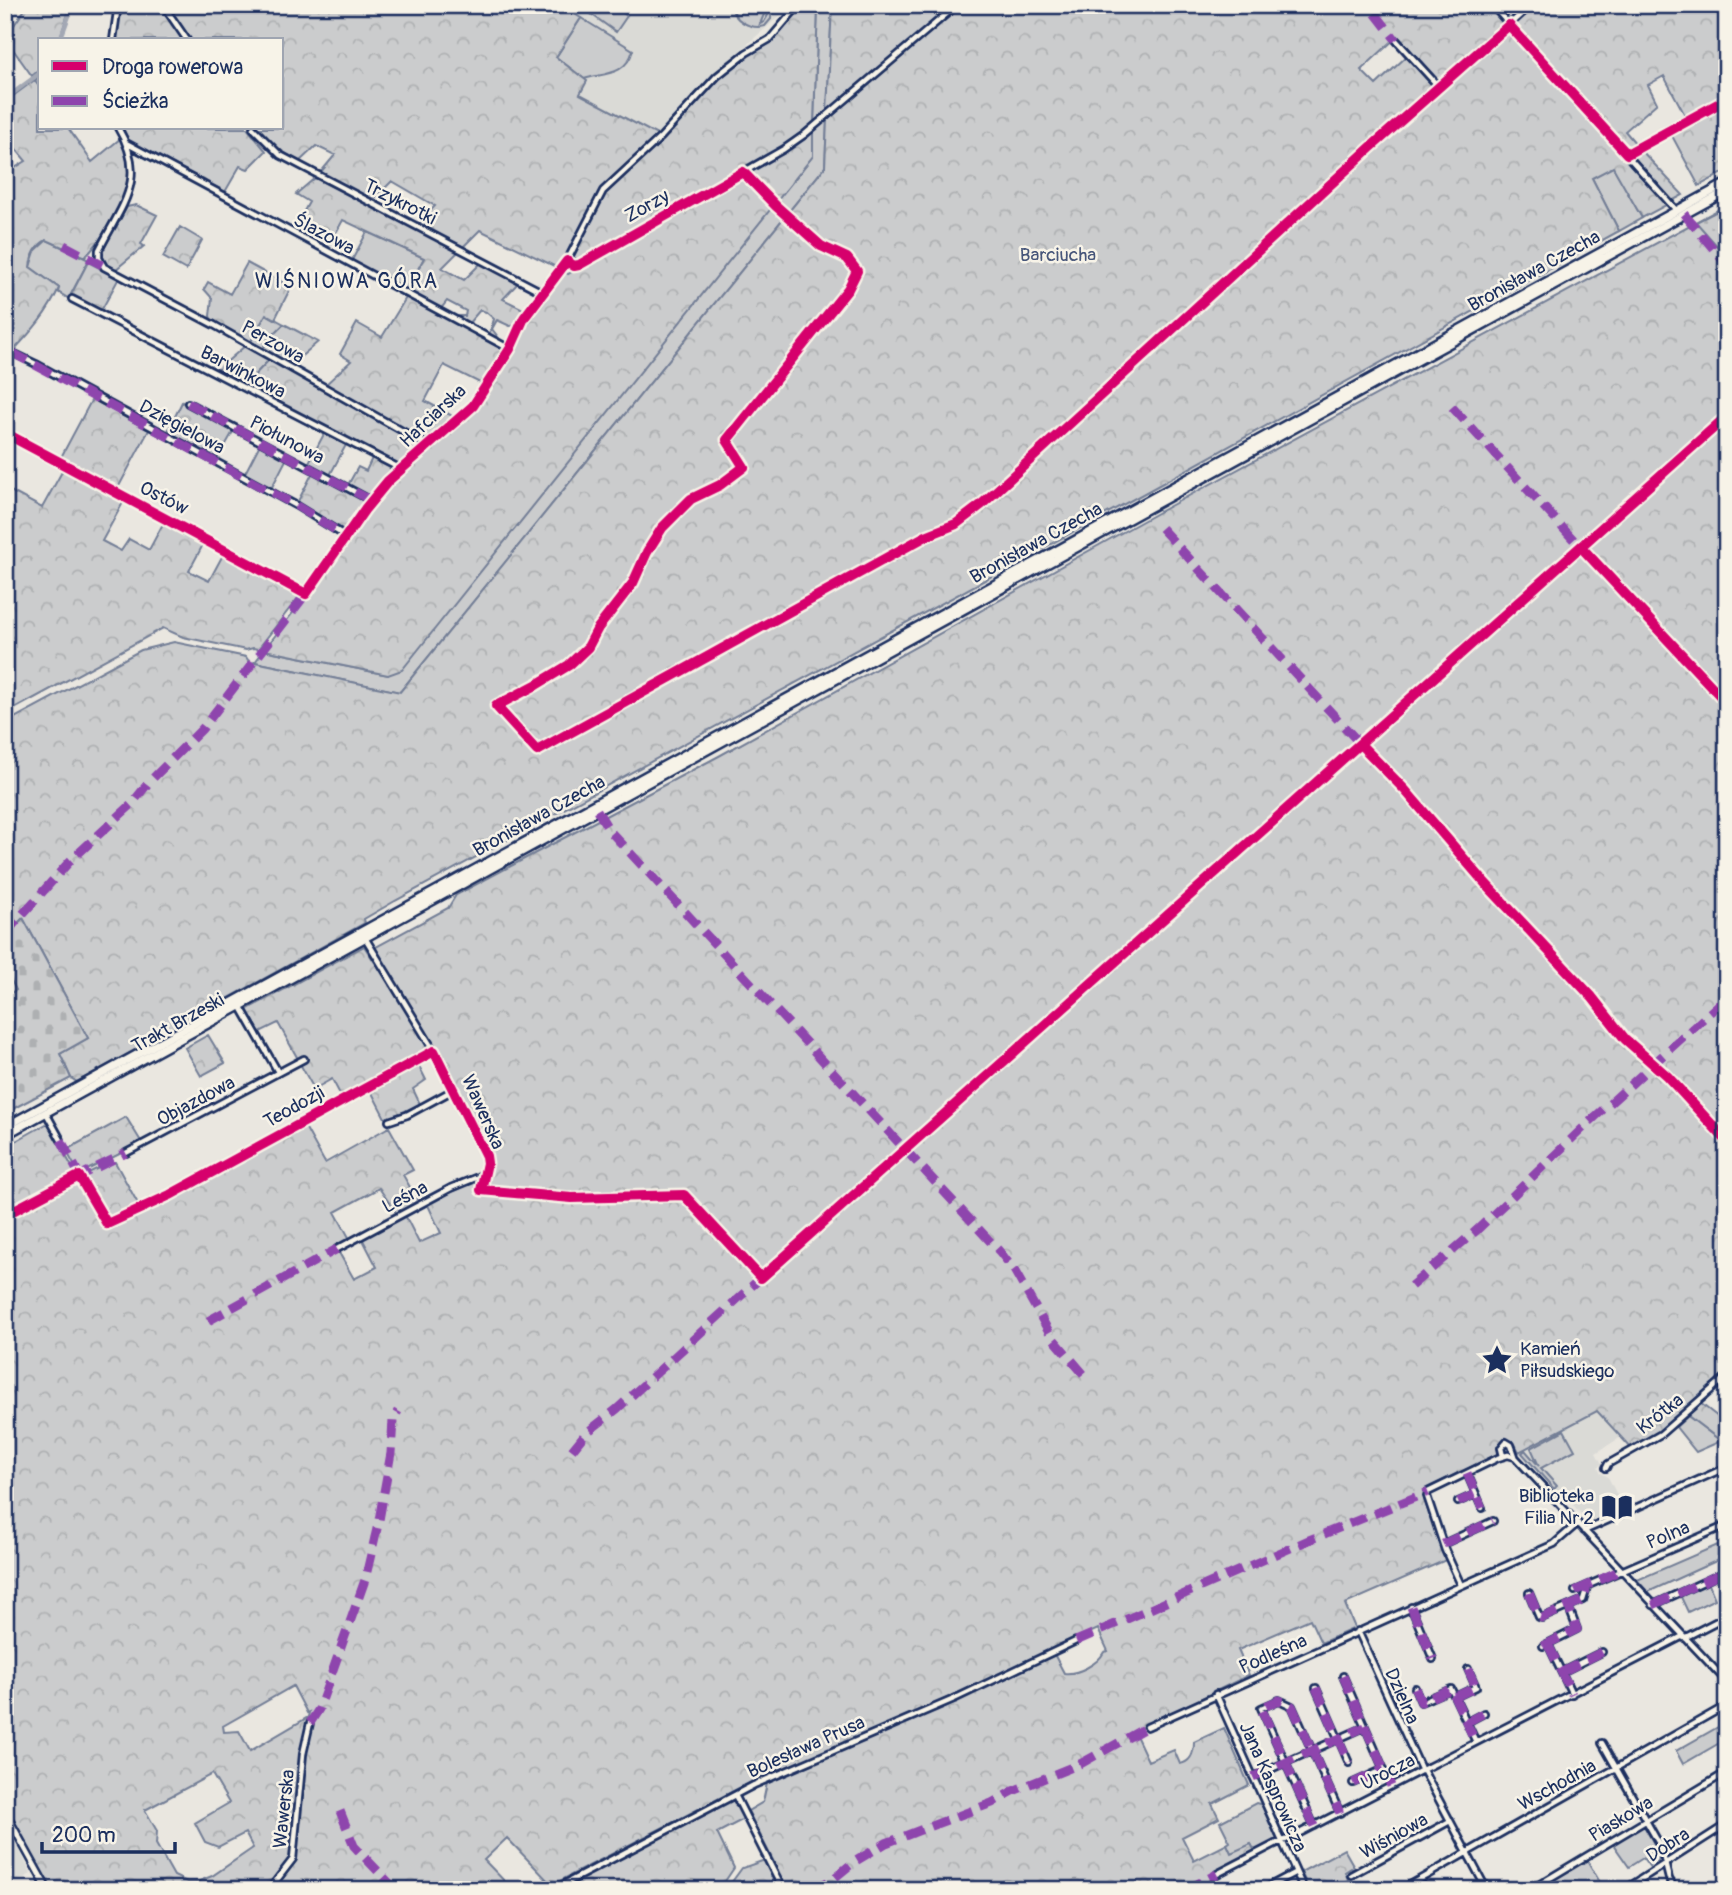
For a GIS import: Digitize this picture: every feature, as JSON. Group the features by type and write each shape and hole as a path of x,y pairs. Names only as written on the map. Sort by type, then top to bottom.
{"main road":[{"name":"Bronisława Czecha","path":"363,935 1679,213 1727,183"},
{"name":"Bronisława Czecha","path":"1679,213 1727,191"},
{"name":"Trakt Brzeski","path":"5,1127 363,935"},
{"name":"Trakt Brzeski","path":"5,1135 238,1003"}],"street":[{"path":"113,38 118,5"},
{"path":"163,5 186,38"},
{"name":"Hafciarska","path":"306,594 372,501 401,469 473,406 510,349 524,318 567,261 603,191 661,137 717,76 746,53 770,39 799,5"},
{"name":"Zorzy","path":"567,261 574,266 579,265 783,149 804,135 957,5"},
{"path":"1492,5 1679,213"},
{"path":"1396,40 1440,88 1531,5"},
{"path":"1627,154 1727,99"},
{"path":"119,130 125,142"},
{"name":"Trzykrotki","path":"255,130 280,155 542,292"},
{"name":"Perzowa","path":"125,142 132,185 99,250 102,265 429,446"},
{"name":"Ślazowa","path":"125,142 510,349"},
{"name":"Barwinkowa","path":"72,299 401,469"},
{"name":"Dzięgielowa","path":"5,362 11,352 36,364 295,505 347,537"},
{"name":"Piołunowa","path":"188,403 372,501"},
{"name":"Ostów","path":"5,433 306,594"},
{"name":"Wawerska","path":"363,935 455,1089 486,1156 481,1189"},
{"path":"238,1003 278,1072"},
{"name":"Teodozji","path":"170,1195 434,1051"},
{"name":"Objazdowa","path":"126,1153 304,1059"},
{"path":"389,1121 407,1115 455,1089"},
{"path":"46,1113 61,1140"},
{"name":"Leśna","path":"337,1249 450,1188 478,1177 486,1170"},
{"name":"Krótka","path":"1606,1468 1608,1464 1661,1434 1727,1376"},
{"path":"1721,1381 1727,1387"},
{"path":"1503,1456 1501,1448 1506,1442 1511,1445 1515,1457 1727,1682"},
{"path":"1461,1585 1443,1544 1428,1492 1503,1456 1515,1457"},
{"path":"1584,1531 1727,1467"},
{"path":"1467,1472 1482,1508"},
{"path":"1458,1502 1476,1494"},
{"path":"1443,1544 1493,1521"},
{"name":"Podleśna","path":"1147,1727 1554,1544 1578,1523"},
{"name":"Polna","path":"1575,1591 1727,1525"},
{"path":"1653,1605 1727,1571"},
{"path":"1529,1593 1539,1617 1542,1618 1583,1600 1587,1586"},
{"path":"1411,1607 1433,1659"},
{"path":"1569,1608 1577,1629 1546,1645 1572,1694"},
{"name":"Urocza","path":"1217,1874 1727,1616"},
{"name":"Dzielna","path":"1358,1631 1422,1770"},
{"name":"Bolesława Prusa","path":"553,1890 735,1795 954,1699 1076,1641"},
{"path":"1562,1672 1602,1652"},
{"path":"1455,1697 1476,1687 1468,1669"},
{"path":"1343,1676 1391,1786"},
{"path":"1316,1688 1349,1763"},
{"path":"1415,1688 1421,1702 1451,1689 1476,1742"},
{"name":"Jana Kasprowicza","path":"1216,1695 1304,1890"},
{"path":"1314,1826 1261,1708 1279,1700 1290,1704 1340,1813"},
{"name":"Wschodnia","path":"1401,1890 1727,1705"},
{"path":"1467,1722 1484,1713"},
{"name":"Wawerska","path":"269,1890 293,1859 303,1754 310,1723"},
{"path":"1253,1777 1365,1727"},
{"path":"1602,1744 1661,1847 1664,1864 1675,1890"},
{"path":"1353,1783 1384,1769"},
{"name":"Wiśniowa","path":"1422,1770 1487,1890"},
{"name":"Piaskowa","path":"1530,1890 1727,1772"},
{"path":"735,1795 783,1890"},
{"path":"5,1812 48,1890"},
{"name":"Wiśniowa","path":"1351,1875 1450,1821"},
{"name":"Dobra","path":"1624,1890 1727,1824"},
{"path":"1262,1890 1296,1872"}],"shaded area":[{"path":"414,5 792,5 718,70 659,136"},
{"path":"1597,1411 1621,1437 1596,1453 1602,1464 1598,1467 1601,1473 1608,1477 1623,1507 1589,1522 1561,1492 1553,1489 1519,1452"},
{"path":"11,1832 31,1874 5,1887 5,1835"}],"green space":[{"path":"28,5 71,5 60,38 38,38 38,71 32,76 5,38"},
{"path":"121,5 160,5 183,38 114,38"},
{"path":"167,5 560,5 581,18 556,57 587,81 580,94 659,136 612,180 561,265 554,266 480,230 463,247 417,225 435,206 392,181 372,201 320,173 335,155 316,146 299,162 270,143 260,130 284,130 284,38 189,38"},
{"path":"597,5 612,5 627,16 616,32 591,14"},
{"path":"731,5 734,5 735,11 739,5 752,5 765,12 760,24 768,15 766,5 772,5 771,19 765,26 748,25 735,15"},
{"path":"803,5 818,5 814,122 781,148 579,262 573,256 604,192 673,129 699,97 747,53 772,37"},
{"path":"818,5 832,5 827,112 814,122"},
{"path":"832,5 952,5 827,112"},
{"name":"Barciucha","path":"962,5 1487,5 1505,26 1440,84 1398,36 1361,70 1376,85 1407,56 1440,93 1509,30 1668,204 1642,218 1613,167 1592,178 1619,231 395,901 364,919 365,923 77,1082 71,1078 60,1054 88,1038 23,918 5,937 5,723 141,650 174,642 246,657 250,663 400,692 825,167 827,120"},
{"path":"1533,5 1727,5 1727,94 1686,117 1664,76 1648,85 1657,103 1625,131 1636,144 1626,149 1514,26 1513,23"},
{"path":"581,18 633,50 625,65 613,72 584,79 556,57"},
{"path":"38,77 35,81 38,85 38,130 69,130 92,162 121,138 129,181 112,222 85,257 47,240 37,247 30,267 59,288 39,321 5,358 5,174 26,161 5,136 5,102"},
{"path":"1727,103 1727,171 1699,186 1671,134"},
{"path":"827,120 825,167 400,692 255,662 264,650 388,675 813,156 813,130"},
{"path":"124,130 249,130 266,151 248,169 240,166 225,192 129,141"},
{"path":"813,130 813,156 402,670 388,675 264,650 336,557 389,482 472,410 483,396 525,318 565,272 568,274 780,154"},
{"path":"1641,150 1683,195 1672,201 1632,155"},
{"path":"1613,166 1642,218 1619,231 1592,178"},
{"path":"315,178 459,251 442,268 464,280 481,263 518,283 503,299 527,311 519,325 510,326 497,320 492,329 502,342 489,335 494,319 486,312 480,310 468,324 452,316 465,316 466,311 447,301 440,310 406,292 424,258 343,220 327,249 293,231 309,202 296,194"},
{"path":"136,205 157,215 141,244 144,246 115,270 104,264 102,252 127,207"},
{"path":"1727,205 1727,1373 1670,1424 1631,1448 1597,1411 1519,1452 1514,1442 1504,1438 1498,1446 1498,1454 1425,1489 1424,1499 1446,1560 1345,1604 1355,1628 1321,1643 1310,1619 1238,1650 1249,1675 1134,1731 1148,1761 1174,1750 1180,1764 1192,1756 1194,1742 1224,1728 1249,1785 1212,1804 1219,1818 1182,1837 1194,1861 1227,1844 1231,1853 1251,1844 1255,1851 1211,1874 1213,1879 1192,1890 788,1890 748,1811 763,1802 767,1783 1054,1654 1064,1673 1087,1668 1108,1651 1098,1629 812,1760 739,1788 552,1885 507,1838 484,1860 513,1890 51,1890 5,1806 5,1147 48,1123 78,1178 115,1162 142,1211 304,1125 325,1163 389,1127 413,1170 403,1175 418,1201 397,1214 379,1188 335,1212 351,1241 337,1249 354,1279 377,1267 362,1238 405,1215 419,1243 441,1233 427,1203 474,1181 488,1168 492,1159 436,1052 374,948 448,908 456,895 719,756 1157,513","holes":["293,1686 307,1713 309,1712 308,1717 250,1751 239,1731 224,1732 223,1726","212,1774 229,1803 195,1823 205,1842 218,1847 245,1833 253,1848 212,1876 197,1882 187,1882 174,1876 156,1844 157,1831 145,1810"]},
{"path":"1727,206 1727,257 1696,222"},
{"path":"180,227 202,240 186,270 163,257"},
{"path":"367,232 424,258 406,292 351,262"},
{"path":"47,240 89,260 71,294 71,300 30,267 35,251"},
{"path":"88,262 119,278 101,311 71,295"},
{"path":"247,263 291,287 275,319 266,314 250,343 212,322 212,298 204,289 208,282 230,294"},
{"path":"407,296 509,350 482,384 444,365 425,401 454,417 476,395 453,424 430,438 421,438 325,385 351,361 340,354 357,323 382,337"},
{"path":"266,314 284,324 265,343 264,350 250,343"},
{"path":"284,324 318,342 291,365 264,350 265,343"},
{"path":"246,345 270,359 245,385 215,372"},
{"path":"270,359 424,445 399,467 245,385"},
{"path":"92,399 149,430 117,490 60,459"},
{"path":"182,402 234,430 217,460 167,433"},
{"path":"324,434 346,445 330,475 308,464"},
{"path":"260,444 287,458 271,489 244,475"},
{"path":"373,456 396,469 371,499 348,485 358,467 366,471"},
{"path":"64,468 125,499 102,541 121,551 129,539 149,550 165,520 205,541 189,571 209,581 225,551 301,594 258,649 246,650 183,637 163,628 5,714 5,488 42,508"},
{"path":"313,472 369,501 348,532 297,503"},
{"path":"23,918 88,1038 60,1054 71,1078 5,1113 5,996 16,990 5,969 5,937"},
{"path":"364,946 376,964 380,965 431,1050 342,1098 332,1079 314,1089 300,1064 307,1060 305,1056 298,1059 278,1023 258,1033 246,1010"},
{"path":"208,1035 225,1063 201,1076 185,1048"},
{"path":"418,1064 426,1080 413,1089 420,1104 386,1120 370,1089"},
{"path":"126,1117 142,1143 79,1174 66,1150"},
{"path":"1700,1403 1727,1424 1727,1438 1721,1441 1688,1416"},
{"path":"1688,1416 1721,1441 1696,1452 1676,1427"},
{"path":"1564,1430 1575,1450 1541,1468 1557,1486 1554,1489 1522,1453 1525,1450 1539,1466 1531,1448"},
{"path":"1727,1541 1727,1556 1648,1592 1637,1580"},
{"path":"1708,1582 1715,1599 1688,1612 1680,1595"},
{"path":"1727,1722 1727,1747 1723,1741 1683,1764 1676,1751"},
{"path":"733,1799 744,1819 717,1833 734,1868 719,1890 561,1890"},
{"path":"1256,1803 1263,1805 1277,1839 1255,1852 1251,1844 1231,1854 1227,1844 1230,1842 1220,1822"},
{"path":"1644,1826 1657,1849 1659,1860 1651,1869 1643,1858 1629,1867 1613,1844"},
{"path":"1344,1849 1356,1870 1351,1868 1345,1872 1348,1880 1330,1890 1309,1890 1301,1872"},
{"path":"765,1860 780,1890 726,1890 742,1868"},
{"path":"1587,1860 1601,1884 1592,1890 1537,1890"}],"waterway":[{"path":"61,38 73,5"},
{"path":"5,99 38,74"}],"marked path":[{"path":"1375,13 1396,40"},
{"path":"1684,214 1727,265"},
{"path":"64,245 102,265"},
{"path":"11,352 295,505 347,537"},
{"path":"188,403 372,501"},
{"path":"1452,407 1583,550"},
{"path":"1161,528 1364,748"},
{"path":"5,934 70,861 131,805 149,782 202,729 306,594 302,591"},
{"path":"597,810 609,830 1000,1252 1014,1270 1052,1337 1087,1378"},
{"path":"1411,1286 1477,1230 1585,1126 1727,997"},
{"path":"61,1140 82,1180"},
{"path":"73,1179 126,1153"},
{"path":"208,1321 337,1249"},
{"path":"572,1450 585,1434 617,1409 766,1273"},
{"path":"310,1723 319,1709 365,1580 391,1453 393,1420 398,1411"},
{"path":"1467,1473 1482,1508"},
{"path":"1076,1641 1309,1540 1428,1492"},
{"path":"1458,1502 1476,1494"},
{"path":"1443,1544 1493,1521"},
{"path":"1575,1591 1621,1570"},
{"path":"1653,1605 1727,1571"},
{"path":"1529,1593 1539,1617 1542,1618 1583,1600 1587,1586"},
{"path":"1411,1607 1433,1659"},
{"path":"1543,1646 1577,1629 1569,1608"},
{"path":"1548,1644 1572,1694"},
{"path":"1562,1672 1602,1652"},
{"path":"1455,1697 1476,1687 1468,1669"},
{"path":"1343,1676 1391,1786"},
{"path":"1316,1688 1349,1763"},
{"path":"1415,1688 1421,1702 1451,1689 1476,1743"},
{"path":"1314,1826 1261,1708 1279,1700 1292,1706 1340,1813"},
{"path":"1467,1722 1484,1713"},
{"path":"812,1890 886,1843 992,1803 1013,1791 1082,1763 1147,1727"},
{"path":"1253,1777 1365,1727"},
{"path":"1353,1783 1384,1769"},
{"path":"340,1811 354,1846 396,1890"},
{"path":"1185,1890 1217,1874"}],"cycle path":[{"path":"5,433 306,594 365,509 388,481 473,406 510,349 524,318 567,261 574,266 579,265 743,172 821,246 847,258 857,271 848,289 727,440 744,467 720,485 691,499 662,528 633,583 598,628 588,647 569,665 496,706 537,751 926,536 956,524 981,505 1370,148 1509,25 1627,154 1727,99"},
{"path":"5,1215 79,1176 107,1224 170,1195 434,1051 486,1156 481,1190 572,1198 684,1195 761,1278 1727,416"},
{"path":"1581,547 1727,703"},
{"path":"1360,744 1592,997 1625,1039 1667,1076 1727,1141"}],"place":[{"name":"Kamień Piłsudskiego","path":"1497,1360"},
{"name":"Biblioteka Filia Nr 2","path":"1617,1507"}],"district":[{"name":"WIŚNIOWA GÓRA","path":"347,281"}]}
